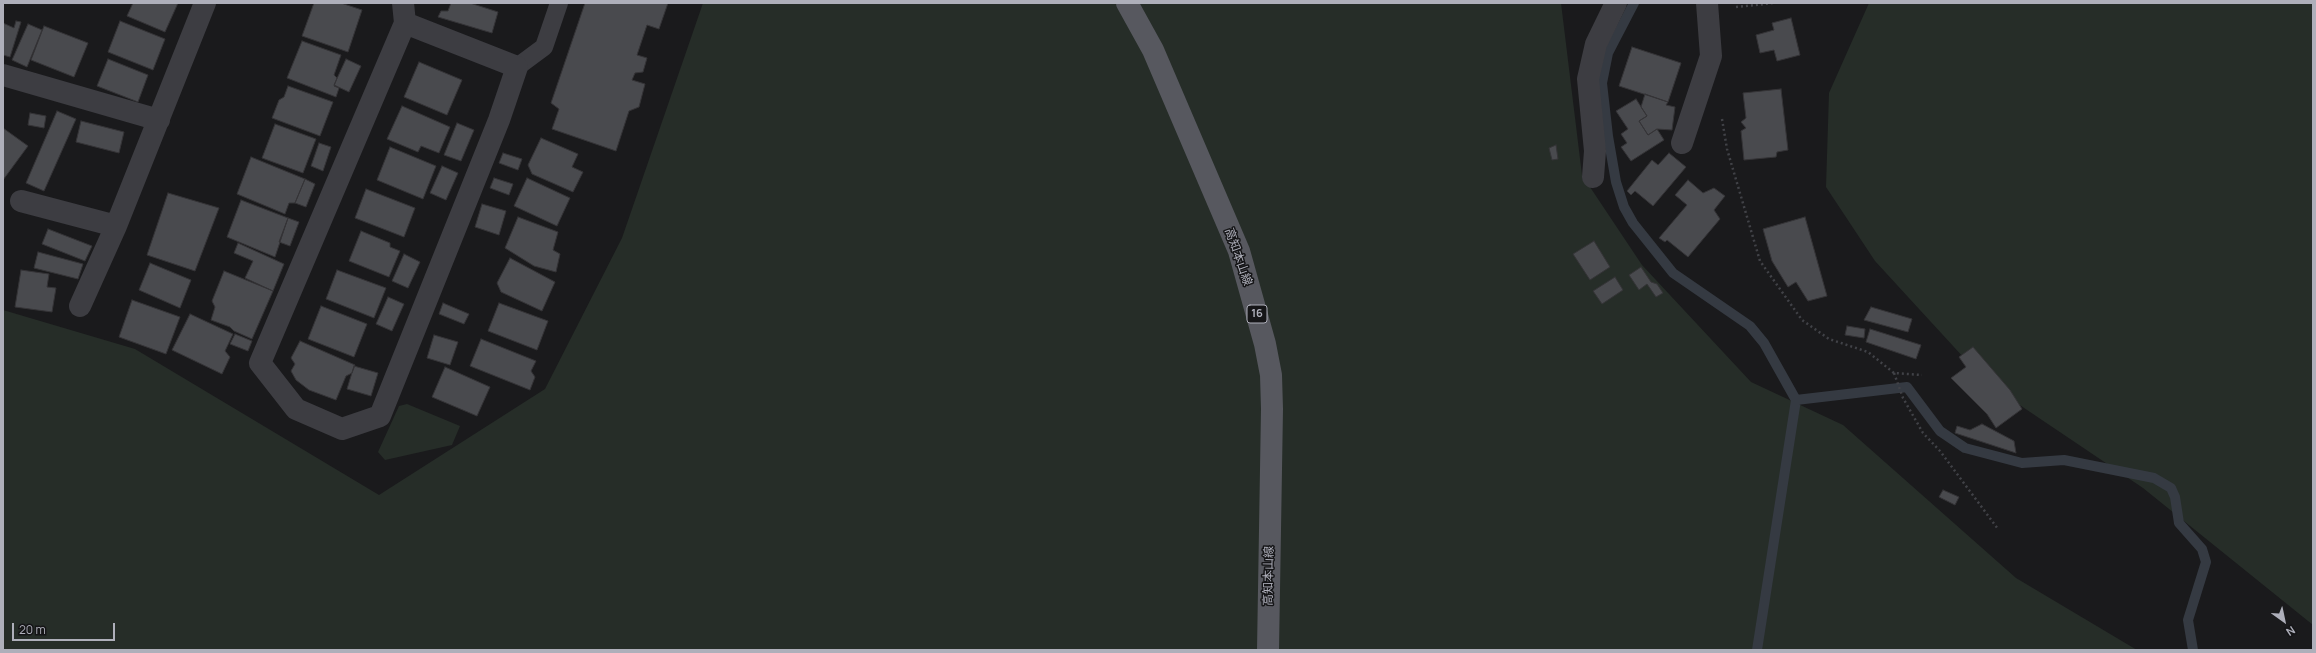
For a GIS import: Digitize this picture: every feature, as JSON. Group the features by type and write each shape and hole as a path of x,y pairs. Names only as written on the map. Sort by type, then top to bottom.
{"main road":[{"name":"高知本山線","path":"1127,3 1153,50 1239,251 1265,344 1271,375 1272,409 1268,650"}],"street":[{"path":"80,306 116,226 205,3"},
{"path":"1593,177 1595,151 1588,79 1596,44 1616,3"},
{"path":"1682,143 1711,56 1707,3"},
{"path":"404,13 517,67 499,120 380,416 342,429 296,409 260,363 404,13"},
{"path":"3,75 159,120"},
{"path":"21,201 116,226"}],"lane":[{"path":"517,67 544,47 559,3"}],"path":[{"path":"1732,7 1774,3"},
{"path":"1722,118 1727,149 1760,261 1802,320 1829,339 1868,352 1894,373 1903,398 1923,433 1940,451 1998,529"},
{"path":"1894,373 1922,375"}],"shaded area":[{"path":"703,3 1561,3 1582,175 1642,265 1751,382 1843,425 2016,578 2137,650 3,650 3,310 135,349 379,495 545,389 622,238"},
{"path":"1869,3 2313,3 2313,625 2143,488 1987,383 1875,261 1826,187 1829,93"},
{"path":"407,404 460,426 452,445 385,460 378,452 399,406"}],"building":[{"path":"133,3 178,3 165,32 127,16"},
{"path":"314,3 341,3 362,10 348,52 302,36"},
{"path":"451,3 470,3 498,12 492,33 438,17 441,11 448,11"},
{"path":"585,3 668,3 659,29 647,25 637,55 647,58 643,72 635,73 632,80 645,84 639,107 629,111 616,151 552,129 559,109 551,103"},
{"path":"1791,18 1800,55 1777,61 1774,50 1760,53 1756,35 1774,30 1772,23"},
{"path":"16,21 21,22 10,57 3,55 3,23 14,28"},
{"path":"120,21 165,39 153,70 108,52"},
{"path":"28,24 42,30 27,67 12,60"},
{"path":"44,26 88,43 74,77 31,60"},
{"path":"302,41 341,55 334,75 337,78 334,86 339,88 336,97 287,78"},
{"path":"1632,47 1681,63 1668,102 1619,86"},
{"path":"108,59 148,75 138,102 97,86"},
{"path":"346,59 361,66 349,92 334,85"},
{"path":"419,62 462,80 447,115 404,97"},
{"path":"288,86 333,102 320,136 272,118 279,100 284,97"},
{"path":"1781,89 1788,150 1777,152 1776,157 1744,160 1741,131 1746,128 1741,122 1746,118 1743,93"},
{"path":"1645,94 1668,102 1666,105 1675,107 1672,130 1657,129 1648,135 1639,121 1647,116 1641,107"},
{"path":"1636,99 1647,116 1639,121 1648,135 1657,129 1664,140 1631,161 1621,147 1627,143 1621,134 1628,129 1616,111"},
{"path":"402,106 450,127 439,153 421,146 418,152 387,139"},
{"path":"57,111 76,119 44,191 26,183"},
{"path":"30,113 46,116 44,128 28,125"},
{"path":"81,121 124,132 119,153 76,142"},
{"path":"457,123 474,130 461,161 444,155"},
{"path":"275,124 316,139 303,173 262,158"},
{"path":"3,128 28,146 3,180"},
{"path":"541,138 578,154 572,167 583,172 573,192 532,174 528,165"},
{"path":"319,143 331,147 323,171 311,166"},
{"path":"1556,145 1558,159 1552,160 1549,148"},
{"path":"390,147 436,166 423,199 377,180"},
{"path":"503,153 522,159 518,170 499,163"},
{"path":"1669,153 1686,167 1653,206 1635,191 1631,195 1627,191 1652,160 1658,165"},
{"path":"251,157 305,179 295,203 289,203 285,214 237,194"},
{"path":"442,166 458,173 446,200 430,193"},
{"path":"494,178 513,184 509,195 490,188"},
{"path":"527,178 570,198 557,226 514,206"},
{"path":"305,179 315,184 306,207 295,203"},
{"path":"1688,180 1703,193 1714,188 1725,196 1714,210 1720,219 1688,257 1667,240 1665,242 1659,238 1687,205 1675,195"},
{"path":"366,189 415,208 404,237 355,218"},
{"path":"168,193 219,208 195,271 147,255"},
{"path":"241,200 288,218 275,257 227,237"},
{"path":"482,204 506,211 499,235 475,227"},
{"path":"518,217 558,232 553,250 560,254 556,272 534,266 505,248"},
{"path":"1805,217 1827,296 1808,301 1796,282 1788,287 1772,261 1763,229"},
{"path":"288,218 299,222 290,246 279,242"},
{"path":"48,229 92,246 85,261 42,244"},
{"path":"361,231 390,243 390,247 400,251 389,277 349,261"},
{"path":"1594,241 1610,267 1590,280 1573,254"},
{"path":"238,243 284,264 273,291 245,278 253,261 234,253"},
{"path":"38,252 83,264 78,279 34,268"},
{"path":"404,254 420,262 408,288 392,281"},
{"path":"510,258 555,282 542,311 501,292 497,283"},
{"path":"150,263 191,280 180,308 139,290"},
{"path":"1641,267 1651,282 1657,284 1663,293 1656,297 1647,284 1639,290 1629,275"},
{"path":"21,270 49,274 47,287 56,288 52,312 15,307"},
{"path":"337,270 386,288 374,318 326,299"},
{"path":"224,271 273,291 252,339 234,331 230,327 211,320 215,307 212,301"},
{"path":"1615,277 1623,290 1602,304 1593,291"},
{"path":"388,297 404,304 392,331 376,324"},
{"path":"132,300 180,317 166,354 119,337"},
{"path":"443,303 469,314 464,324 439,314"},
{"path":"499,303 548,321 537,350 488,331"},
{"path":"321,306 367,324 354,357 308,339"},
{"path":"1871,307 1912,319 1908,332 1864,320"},
{"path":"190,314 233,334 225,351 230,357 222,374 172,350"},
{"path":"1847,326 1865,329 1864,338 1845,335"},
{"path":"1870,329 1921,345 1916,359 1866,342"},
{"path":"235,334 252,341 248,351 230,344"},
{"path":"434,335 458,342 450,365 427,358"},
{"path":"481,339 536,361 531,371 535,377 530,390 470,366"},
{"path":"300,341 355,365 352,373 346,376 336,400 309,390 296,380 291,371 295,364 291,358"},
{"path":"1973,347 2010,390 2022,409 1996,428 1987,414 1951,378 1966,367 1959,357"},
{"path":"354,366 378,373 371,396 347,389"},
{"path":"445,367 490,387 477,416 432,397"},
{"path":"1982,424 2014,441 2016,453 1955,433 1957,426 1970,430"},
{"path":"1943,490 1959,497 1955,505 1939,497"}],"waterway":[{"path":"1634,3 1608,53 1602,83 1608,136 1616,182 1624,207 1633,223 1673,273 1750,326 1764,343 1796,400 1907,387 1940,431 1965,448 2022,463 2064,460 2154,478 2171,488 2175,497 2179,523 2202,549 2206,562 2188,620 2193,650"},
{"path":"1757,650 1796,400"}]}
